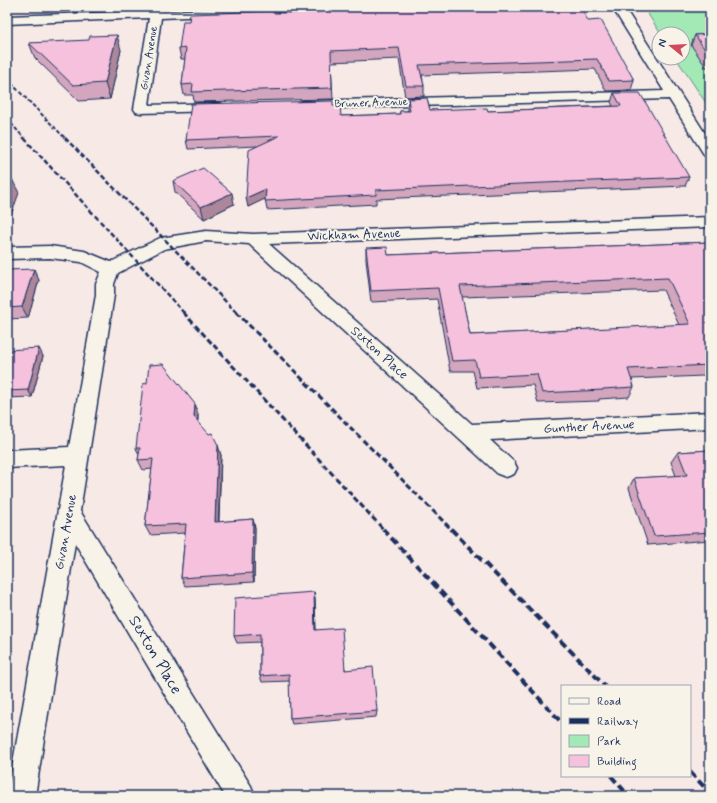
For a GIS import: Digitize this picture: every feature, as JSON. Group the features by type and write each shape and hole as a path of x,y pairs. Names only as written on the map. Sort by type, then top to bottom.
{"street":[{"path":"7,20 156,10 368,7"},
{"path":"618,7 710,153"},
{"path":"7,9 16,16 24,18"},
{"name":"Givan Avenue","path":"156,10 141,109 228,107"},
{"name":"Bruner Avenue","path":"291,105 673,95"},
{"name":"Wickham Avenue","path":"111,269 160,244 206,236 253,239 710,222"},
{"name":"Sexton Place","path":"253,239 506,468"},
{"path":"7,253 50,252 84,257 111,269"},
{"name":"Givan Avenue","path":"22,796 105,295 105,284 111,269"},
{"name":"Gunther Avenue","path":"467,433 710,420"},
{"path":"7,459 79,455"},
{"name":"Sexton Place","path":"69,513 241,796"}],"green space":[{"path":"710,7 710,109 681,66 691,66 691,26 656,26 644,8"}],"building":[{"path":"320,7 581,7 588,21 601,20 634,80 609,81 597,59 419,65 424,86 406,86 399,48 331,51 332,88 192,92 193,84 182,85 186,48 179,49 183,21 189,21 190,14 273,11 273,13 320,12"},
{"path":"710,34 710,57 695,35"},
{"path":"117,35 105,83 73,85 29,43 89,40 90,36"},
{"path":"614,93 640,93 689,177 376,190 376,195 265,201 266,189 246,198 249,150 279,136 186,140 191,104 333,101 333,106 340,106 341,116 400,114 400,111 410,111 408,99 427,98 430,110 487,108 488,111 621,106"},
{"path":"203,168 232,193 201,207 173,181"},
{"path":"7,179 12,179 7,193"},
{"path":"710,242 710,354 705,354 710,365 628,369 634,387 603,390 542,393 537,374 479,377 475,360 452,361 438,288 371,291 366,248 387,247 388,255","holes":["668,278 690,324 470,335 460,286"]},
{"path":"34,269 22,307 7,308 7,270"},
{"path":"39,348 28,390 7,391 7,350"},
{"path":"163,364 195,404 194,417 209,434 212,433 218,445 215,522 253,519 252,573 181,578 186,524 145,526 153,459 138,460 140,448 136,448 143,384 147,383 149,365"},
{"path":"710,450 710,532 654,536 634,478 687,475 678,452"},
{"path":"314,592 315,630 342,628 345,670 373,667 377,711 290,718 289,674 260,676 260,634 234,636 235,598"}],"railway":[{"path":"7,79 66,139"},
{"path":"7,119 25,139"},
{"path":"24,138 184,313"},
{"path":"65,138 237,313"},
{"path":"183,312 384,530"},
{"path":"236,312 452,530"},
{"path":"383,529 561,722"},
{"path":"451,529 604,685"},
{"path":"691,773 710,793"},
{"path":"612,777 629,796"}]}
